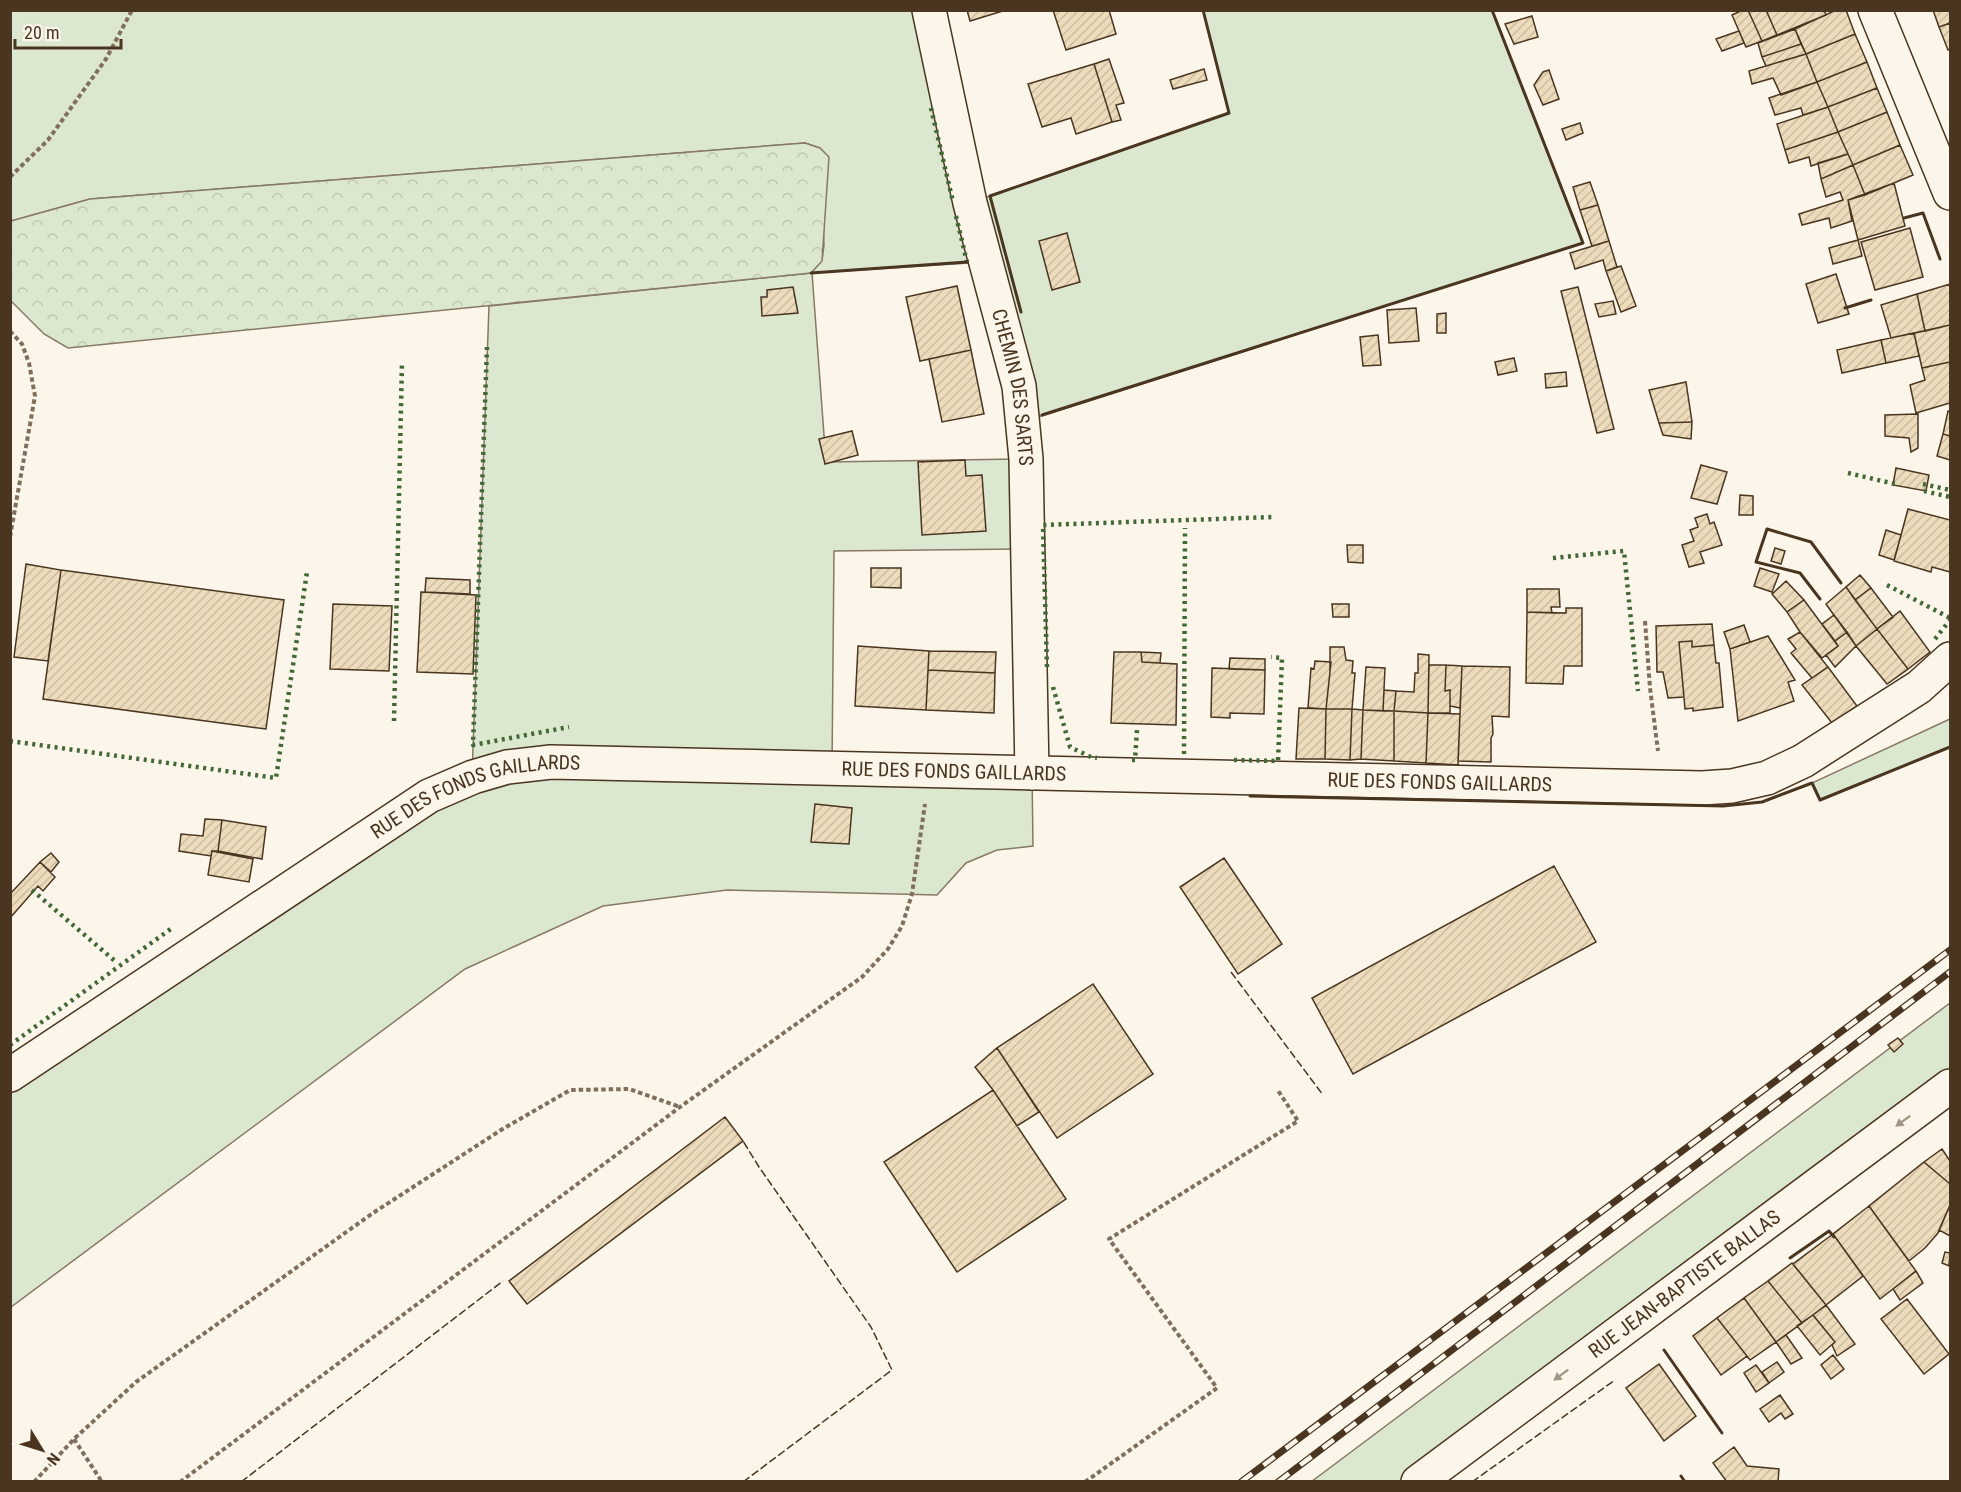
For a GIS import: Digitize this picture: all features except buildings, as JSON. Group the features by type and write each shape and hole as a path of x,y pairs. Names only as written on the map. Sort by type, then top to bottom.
{"street":[{"name":"CHEMIN DES SARTS","path":"929,10 969,203 1019,386 1026,459 1032,772"},
{"path":"1875,10 1950,193"},
{"name":"RUE DES FONDS GAILLARDS","path":"10,1076 429,796 472,777 507,767 551,762 1659,787 1732,786 1767,778 1803,761 1919,687 1950,659"},
{"name":"RUE JEAN-BAPTISTE BALLAS","path":"1419,1482 1950,1086"}],"path":[{"path":"10,177 48,140 106,58 132,10"},
{"path":"10,331 22,344 29,363 35,396 10,537"},
{"path":"1645,621 1659,762 1659,787"},
{"path":"180,1482 680,1107 862,977 888,949 902,926 912,894 929,770"},
{"path":"34,1482 74,1439 136,1382 364,1220 501,1130 570,1090 629,1089 680,1107"},
{"path":"1085,1482 1217,1388 1109,1239 1298,1121 1277,1089"},
{"path":"74,1439 102,1482"}],"green space":[{"path":"10,11 929,11 970,203 1229,113 1203,11 1492,11 1583,243 1023,422 985,262 812,273 826,462 1026,459 1027,549 834,551 832,768 1032,773 1033,846 997,850 966,863 937,895 727,890 603,906 465,969 11,1307 11,1075 472,776 489,306 811,273 822,260 824,245 820,148 805,143 90,199 11,221"},
{"path":"805,143 820,148 829,157 822,261 811,273 68,348 44,334 11,301 11,221 90,199"},
{"path":"1950,719 1950,747 1820,800 1812,783"},
{"path":"1950,1003 1950,1081 1412,1481 1311,1482"}],"railway":[{"path":"1241,1482 1950,950"},
{"path":"1278,1482 1950,972"}],"hedge":[{"path":"931,108 953,202"},
{"path":"956,216 967,262"},
{"path":"487,347 473,745 569,727"},
{"path":"394,721 402,362"},
{"path":"1848,473 1895,484"},
{"path":"1923,484 1950,490"},
{"path":"1924,491 1950,497"},
{"path":"1047,667 1043,525 1273,517"},
{"path":"1184,754 1185,528"},
{"path":"1553,558 1624,551 1638,691"},
{"path":"10,741 276,778 307,572"},
{"path":"1887,585 1950,618"},
{"path":"1935,639 1950,620"},
{"path":"1234,760 1278,761 1282,658 1271,657"},
{"path":"1053,687 1070,747 1097,758"},
{"path":"1132,760 1135,760 1137,730"},
{"path":"32,890 115,961"},
{"path":"10,1045 172,928"}],"fence":[{"path":"1231,972 1323,1095"},
{"path":"743,1141 871,1327 892,1370 743,1482"},
{"path":"241,1482 503,1281"},
{"path":"1472,1482 1615,1380"}],"wall":[{"path":"1021,312 990,196 1229,113 1203,10"},
{"path":"1042,415 1583,243 1492,10"},
{"path":"1904,218 1923,213 1940,259"},
{"path":"811,273 967,262"},
{"path":"1845,308 1871,300"},
{"path":"1820,599 1800,573 1756,562 1767,529 1811,542 1841,583"},
{"path":"1250,796 1723,806 1762,802 1812,783 1820,800 1950,747"},
{"path":"1790,1258 1829,1231 1834,1237"},
{"path":"1664,1350 1722,1433"},
{"path":"1681,1476 1685,1482"}]}
